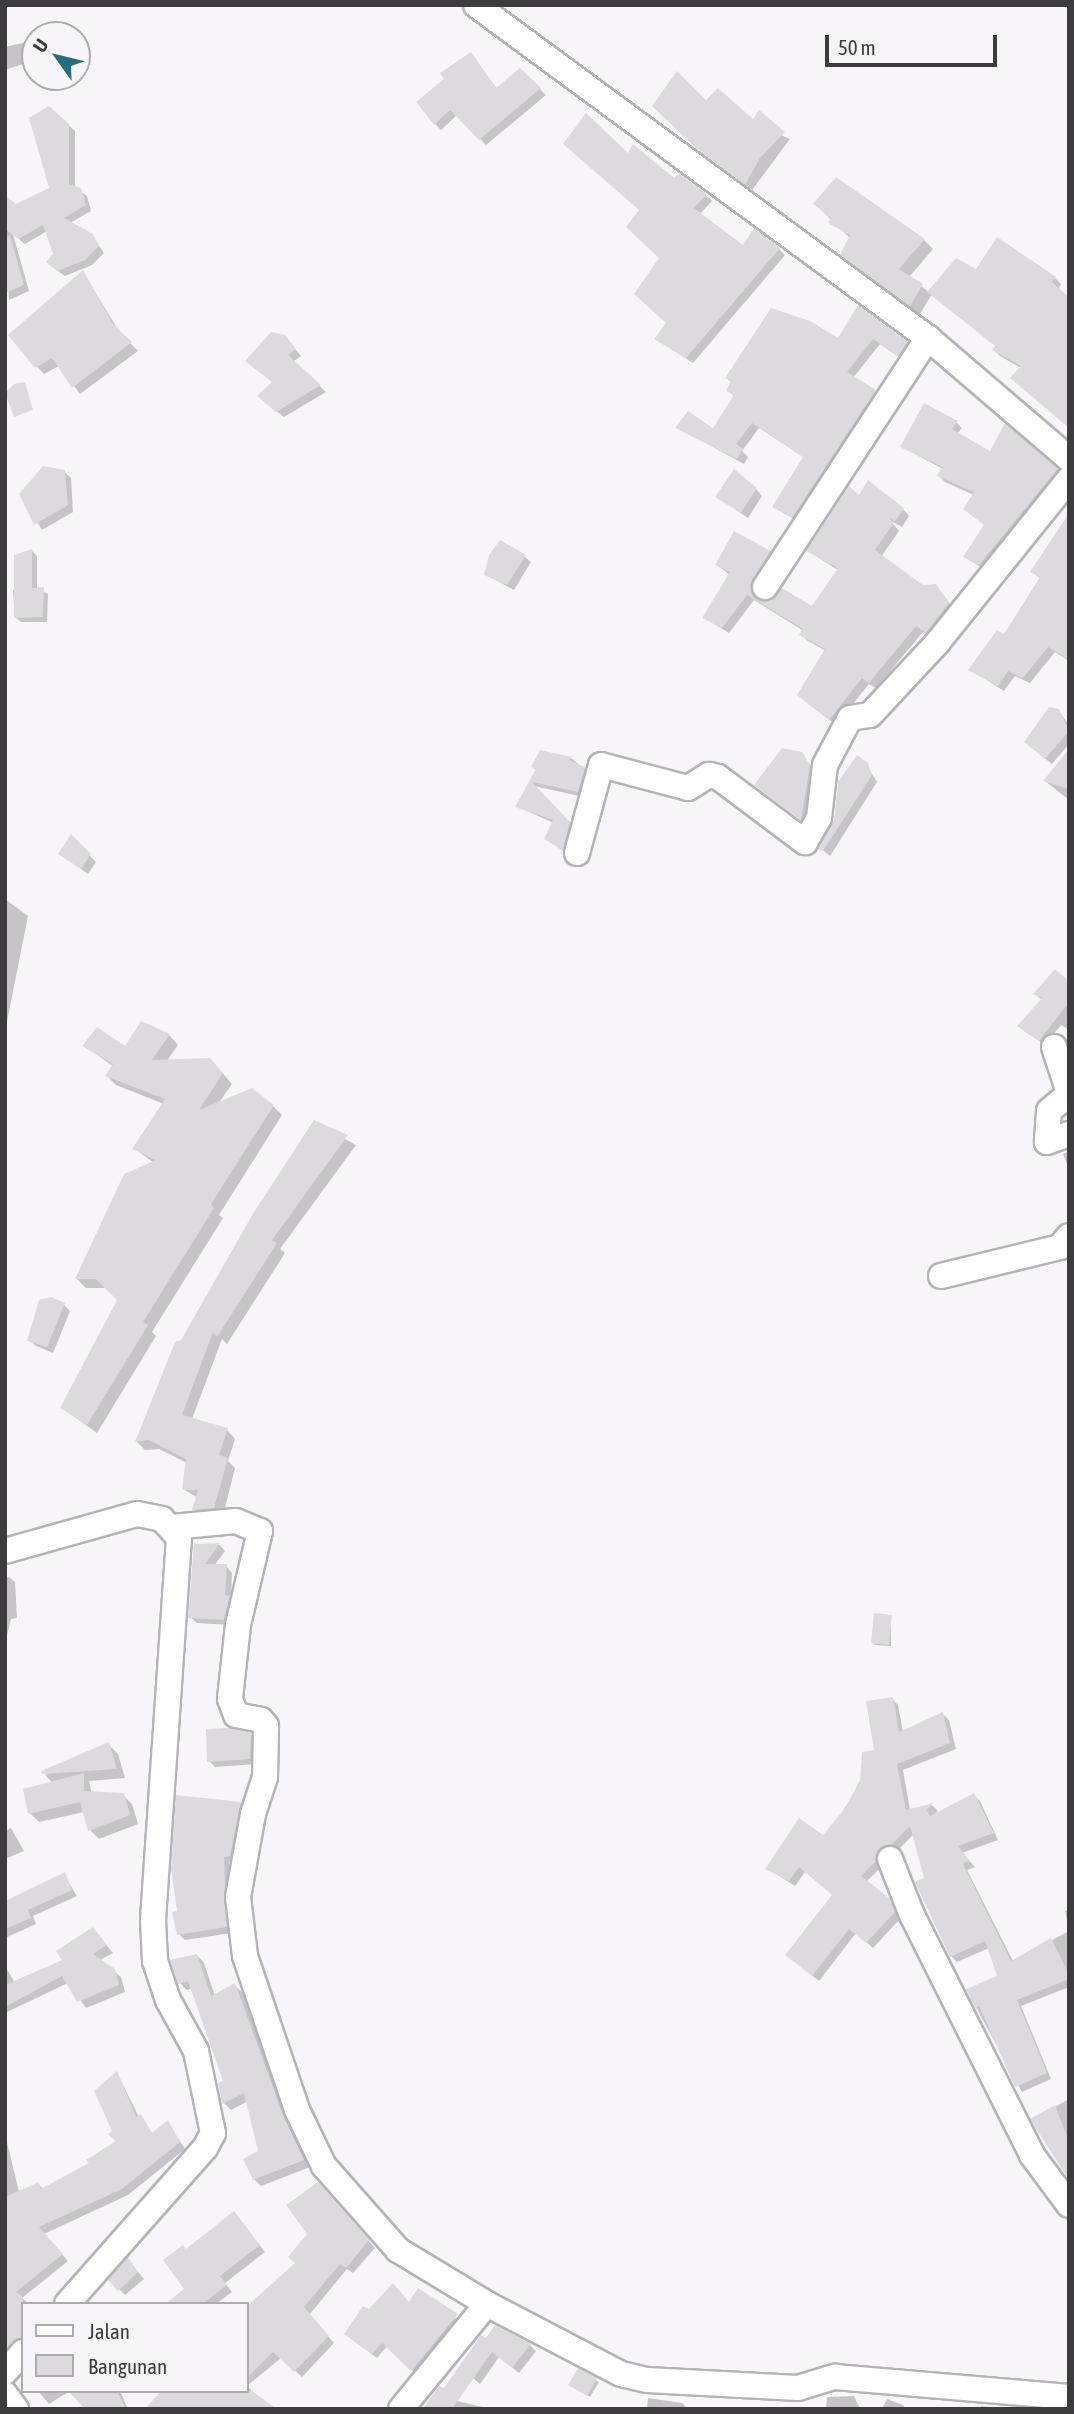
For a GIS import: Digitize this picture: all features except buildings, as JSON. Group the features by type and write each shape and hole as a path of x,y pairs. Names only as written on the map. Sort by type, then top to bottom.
{"street":[{"path":"477,5 928,338 1069,459"},
{"path":"765,587 928,338"},
{"path":"577,853 601,765 688,788 709,775 718,777 804,842 819,818 825,765 850,718 870,715 921,660 1069,479"},
{"path":"1057,1044 1069,1093 1049,1111 1047,1142 1069,1134"},
{"path":"941,1276 1060,1247 1069,1236"},
{"path":"5,1551 137,1514 150,1514 172,1527 236,1521 260,1531 238,1625 230,1699 236,1715 261,1720 266,1726 265,1777 253,1814 238,1897 245,1956 297,2110 324,2166 398,2250 487,2304 621,2374 663,2383 798,2388 835,2377 949,2399 1069,2397"},
{"path":"69,2302 213,2133 196,2051 168,2000 155,1961 153,1920 179,1553 172,1527"},
{"path":"890,1859 929,1950 1031,2155 1069,2205"},
{"path":"401,2409 487,2304"},
{"path":"5,2372 21,2354"},
{"path":"5,2394 16,2409"}]}
